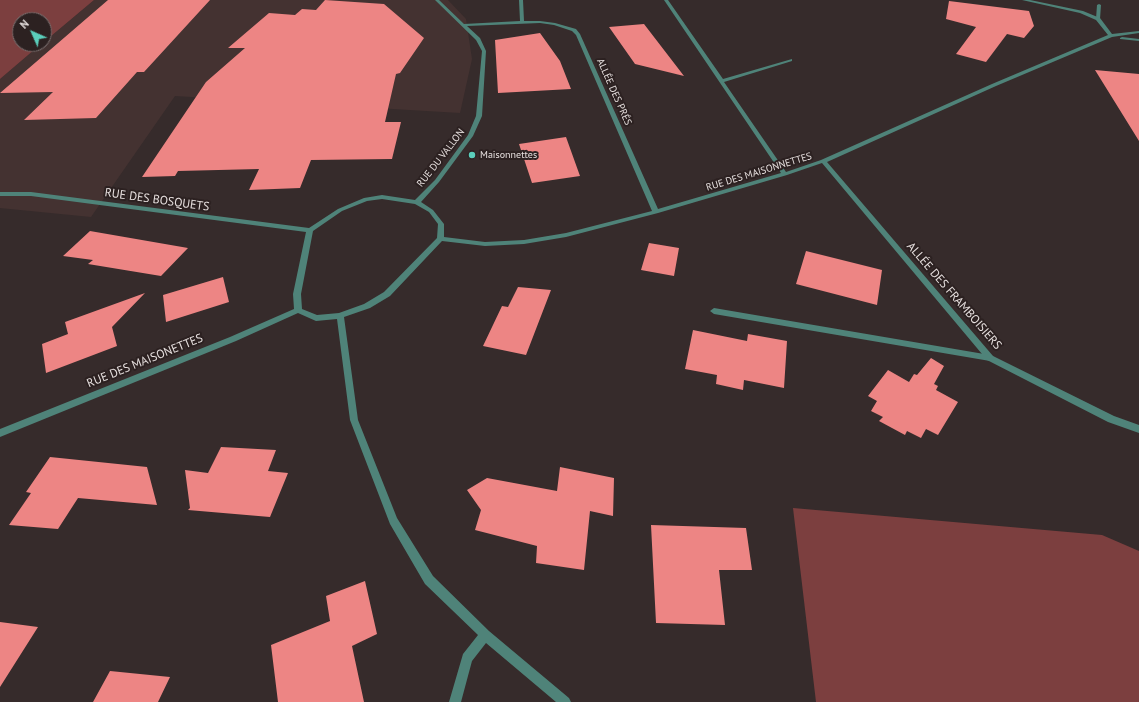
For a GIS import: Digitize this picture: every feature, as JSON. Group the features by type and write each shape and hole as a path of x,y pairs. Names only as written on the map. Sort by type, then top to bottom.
{"street":[{"name":"RUE DU VALLON","path":"417,202 437,181 471,135 479,116 484,51 478,39 437,0"},
{"path":"521,0 522,22"},
{"path":"666,0 785,174"},
{"path":"1024,0 1080,12 1098,19 1105,26 1111,36 1139,40"},
{"path":"1098,19 1099,5"},
{"name":"ALLÉE DES PRÉS","path":"463,25 522,22 555,24 574,30 578,34 656,212"},
{"name":"RUE DES MAISONNETTES","path":"440,239 485,244 524,242 566,235 656,212 785,174 823,161 994,85 1111,36 1139,32"},
{"path":"721,81 790,60"},
{"name":"ALLÉE DES FRAMBOISIERS","path":"823,161 990,358 1111,419 1139,429"},
{"name":"RUE DES BOSQUETS","path":"0,194 31,194 310,230"},
{"path":"382,197 417,202 431,211 441,224 440,239 387,294 367,306 340,316 316,318 298,310 297,294 310,230 340,210 366,200 382,197"},
{"name":"RUE DES MAISONETTES","path":"0,433 233,339 298,310"},
{"path":"714,311 990,358"},
{"path":"340,316 354,420 393,521 428,580 485,635 564,702"},
{"path":"455,702 467,658 485,635"}],"shaded area":[{"path":"0,0 94,0 52,35 52,12 12,12 12,52 32,52 0,79"},
{"path":"94,0 448,0 466,19 472,59 460,113 175,96 91,217 0,208 0,79 32,52 52,52 52,35"},
{"path":"793,508 1102,535 1139,551 1139,702 816,702"}],"building":[{"path":"108,0 210,0 144,72 137,72 96,118 24,120 53,92 0,93 48,52 52,52 52,48"},
{"path":"325,0 384,4 424,38 400,73 396,74 385,122 401,122 392,159 311,160 300,188 249,190 259,169 178,171 175,176 142,177 206,82 245,48 228,48 269,13 295,15 302,9 316,10"},
{"path":"949,1 1029,11 1034,26 1024,38 1007,34 986,62 956,54 976,27 946,19"},
{"path":"644,24 684,76 635,64 609,27"},
{"path":"540,33 560,61 571,89 498,93 495,40"},
{"path":"1095,70 1139,74 1139,141"},
{"path":"566,137 580,176 532,183 519,144"},
{"path":"90,231 188,248 161,276 88,264 93,260 63,256"},
{"path":"649,243 679,248 674,276 641,270"},
{"path":"806,251 882,270 877,305 796,284"},
{"path":"223,277 229,302 166,322 163,295"},
{"path":"518,287 551,290 526,355 483,346 502,306 508,307"},
{"path":"145,293 112,327 117,346 46,373 42,344 68,334 65,322"},
{"path":"693,330 747,341 748,334 787,341 784,388 744,380 743,390 716,384 717,375 685,369"},
{"path":"931,358 944,366 934,384 938,386 936,390 958,402 938,435 926,429 921,438 907,431 905,435 879,421 883,417 871,411 877,401 868,396 888,370 909,382 914,374 917,375"},
{"path":"221,447 276,450 268,471 288,473 270,517 188,510 190,508 185,470 208,473"},
{"path":"50,457 147,467 157,505 78,498 58,529 9,525 31,493 26,492"},
{"path":"560,467 614,478 613,516 590,511 584,570 536,563 537,546 475,530 481,510 467,490 487,478 557,491"},
{"path":"651,525 746,528 752,570 719,570 725,625 656,623"},
{"path":"365,581 377,634 352,646 364,702 278,702 271,645 330,621 326,596"},
{"path":"0,622 38,627 0,687"},
{"path":"110,671 170,677 158,702 93,702"}],"place":[{"name":"Maisonnettes","path":"472,155"}]}
